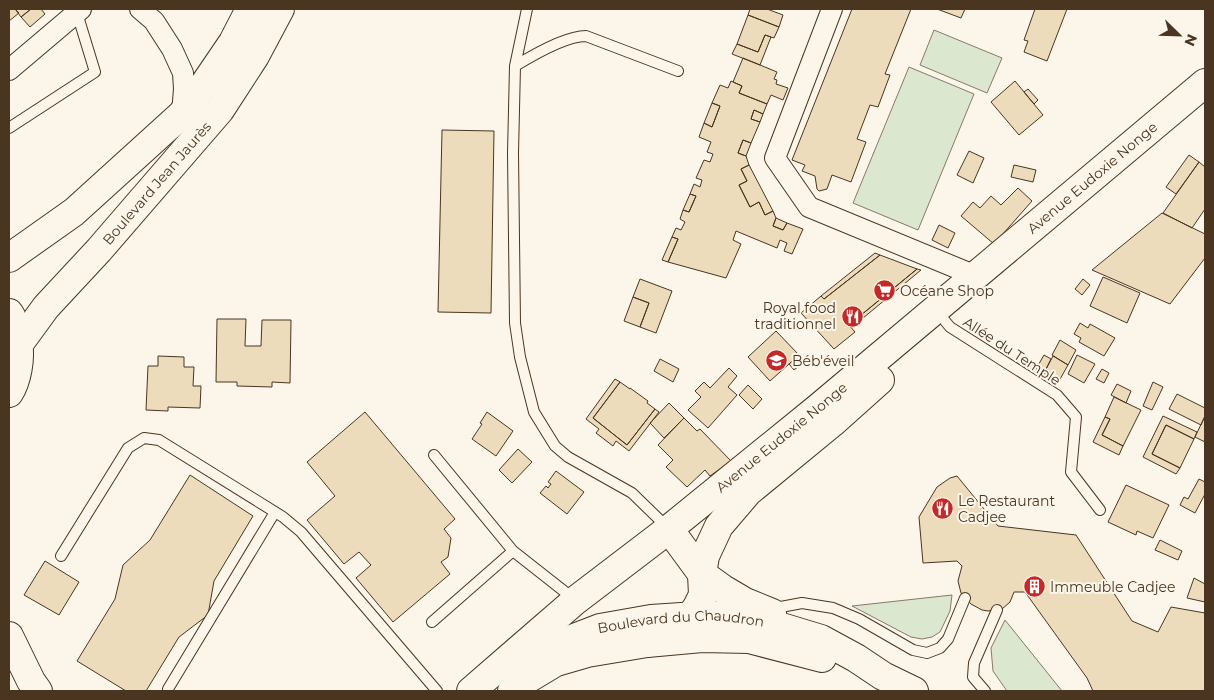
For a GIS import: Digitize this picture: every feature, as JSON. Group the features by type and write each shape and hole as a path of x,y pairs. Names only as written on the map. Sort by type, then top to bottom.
{"main road":[{"name":"Boulevard Jean Jaurès","path":"9,258 74,212 182,114 233,42 250,9"},
{"name":"Boulevard Jean Jaurès","path":"19,344 46,307 99,250 220,110 255,56 280,9"},
{"name":"Avenue Eudoxie Nonge","path":"471,691 576,600 669,529 818,408 1205,83"},
{"name":"Avenue Eudoxie Nonge","path":"647,643 675,632 697,607 703,595 702,574 704,556 719,526 748,492 832,423 945,321 1205,108"},
{"path":"9,314 19,344 18,367 12,389 9,393"},
{"path":"669,529 702,574 745,602 795,623 821,639"},
{"name":"Boulevard du Chaudron","path":"480,691 540,655 569,640 600,628 651,619 712,615 765,622 821,639 856,658 883,676 913,691"},
{"path":"9,636 31,681 38,691"},
{"name":"Boulevard du Chaudron","path":"512,691 556,662 587,653 647,643 702,638 749,639 883,676"}],"street":[{"path":"140,9 154,21 172,49 184,73 182,114"},
{"path":"832,9 775,158 809,207 976,276"},
{"path":"9,70 79,11"}],"lane":[{"path":"527,9 515,66 513,153 516,323 520,357 534,412 555,446 568,457 632,493 669,529"},
{"path":"9,128 95,72 79,11"},
{"path":"515,66 538,52 566,40 578,36 586,36 678,71"},
{"name":"Allée du Temple","path":"945,321 950,327 1057,396 1076,417 1071,472 1100,510"},
{"path":"62,556 128,448 144,438 159,440 276,512 301,532 437,691"},
{"path":"434,455 512,551 576,600"},
{"path":"168,689 276,512"},
{"path":"432,622 512,551"},
{"path":"765,610 802,603 833,608 859,619 913,650 927,653 940,648 948,639 966,598"},
{"path":"984,691 973,678 974,662 997,610"}],"green space":[{"path":"934,30 1002,58 987,93 920,65"},
{"path":"909,67 974,94 918,230 853,203"},
{"path":"952,595 950,611 940,632 932,637 922,639 911,637 852,606"},
{"path":"1005,620 1062,691 1007,691 993,671 991,648"}],"building":[{"path":"9,9 15,9 19,13 9,21"},
{"path":"15,9 31,9 21,17"},
{"path":"31,9 41,9 45,14 30,27 21,17"},
{"path":"750,9 767,9 783,15 779,27 748,15"},
{"path":"852,9 911,9 885,74 890,75 878,107 870,105 857,139 866,142 851,182 832,175 827,189 819,191 815,176 802,171 805,165 792,160"},
{"path":"937,9 965,9 961,18"},
{"path":"1035,9 1067,9 1047,61 1024,52 1028,41 1024,40"},
{"path":"748,15 779,27 774,38 765,35 758,52 737,44"},
{"path":"765,35 771,37 760,65 732,54 737,44 758,52"},
{"path":"743,58 777,72 774,79 777,80 776,84 788,88 783,100 771,95 767,104 739,93 742,86 733,82"},
{"path":"731,81 742,86 739,93 767,104 763,114 754,110 751,119 760,122 751,143 743,140 738,153 746,156 749,165 741,169 747,181 739,185 750,207 759,202 765,215 773,211 776,218 773,226 783,230 787,223 803,229 792,254 784,251 787,243 780,240 777,248 736,231 733,240 741,244 726,278 668,262 678,239 672,237 676,228 681,230 685,222 680,219 683,210 689,212 696,196 690,194 694,184 700,187 702,180 696,178 704,160 710,162 713,154 707,152 711,142 699,137 704,123 712,127 720,106 712,103 720,85 728,88"},
{"path":"1015,81 1043,115 1019,135 991,102"},
{"path":"1028,89 1038,100 1034,104 1024,92"},
{"path":"712,103 720,106 712,127 704,123"},
{"path":"754,110 763,114 760,122 751,119"},
{"path":"442,130 494,131 491,313 438,312"},
{"path":"743,140 751,143 746,156 738,153"},
{"path":"969,151 984,158 973,183 957,175"},
{"path":"1189,155 1199,162 1176,194 1166,187"},
{"path":"1199,162 1205,167 1205,209 1192,228 1163,213"},
{"path":"749,165 773,211 765,215 759,202 750,207 739,185 747,181 741,169"},
{"path":"1014,165 1036,170 1033,182 1011,177"},
{"path":"1018,188 1032,201 994,244 961,216 973,202 980,208 991,196 1001,205"},
{"path":"690,194 696,196 689,212 683,210"},
{"path":"1162,213 1205,234 1205,258 1170,304 1092,270"},
{"path":"776,218 787,223 783,230 773,226"},
{"path":"939,225 955,233 948,248 932,240"},
{"path":"672,237 678,239 668,262 662,260"},
{"path":"875,253 880,255 824,299 821,296"},
{"path":"880,255 917,269 849,325 855,332 834,349 801,313 821,296 824,299"},
{"path":"917,269 921,270 851,328 849,325"},
{"path":"1103,277 1140,293 1127,323 1090,306"},
{"path":"640,279 672,291 656,333 640,327 649,303 633,297"},
{"path":"1083,279 1090,285 1082,295 1075,289"},
{"path":"633,297 649,303 640,327 624,321"},
{"path":"217,319 246,319 245,346 261,346 262,320 291,320 290,383 272,382 272,387 237,386 237,382 216,382"},
{"path":"1080,323 1088,328 1090,324 1115,338 1104,356 1079,342 1081,338 1074,334"},
{"path":"776,331 799,355 770,381 748,357"},
{"path":"1060,340 1076,350 1068,365 1052,355"},
{"path":"799,355 805,361 794,370 789,364"},
{"path":"1044,355 1051,359 1044,373 1036,369"},
{"path":"1077,355 1095,364 1084,383 1068,374"},
{"path":"158,356 184,357 184,367 194,367 193,386 201,386 200,408 168,407 168,411 146,410 148,366 158,366"},
{"path":"1053,356 1068,365 1059,381 1044,373"},
{"path":"660,359 679,369 673,382 654,371"},
{"path":"729,368 737,376 728,387 737,395 708,428 688,410 701,397 695,391 704,382 710,388"},
{"path":"1102,369 1109,373 1104,383 1096,379"},
{"path":"615,379 620,382 593,418 627,445 655,409 659,412 629,451 616,441 613,446 596,433 599,429 586,419"},
{"path":"620,382 648,401 647,403 655,409 627,445 593,418"},
{"path":"1153,382 1163,387 1152,410 1143,406"},
{"path":"1117,384 1131,391 1126,403 1111,395"},
{"path":"748,385 762,399 753,409 739,395"},
{"path":"1177,394 1205,408 1205,416 1201,425 1169,409"},
{"path":"1114,397 1141,410 1123,446 1102,435 1110,419 1105,417"},
{"path":"669,403 684,418 664,438 650,423"},
{"path":"365,412 455,519 444,529 451,538 448,557 441,562 450,574 393,622 356,578 371,565 359,552 344,564 307,520 335,496 307,462"},
{"path":"487,412 513,431 496,456 472,439"},
{"path":"1163,416 1197,432 1194,439 1166,425 1152,454 1180,468 1176,474 1143,457"},
{"path":"1205,416 1205,442 1195,437"},
{"path":"1105,417 1110,419 1102,435 1123,446 1119,455 1093,442"},
{"path":"684,418 697,431 700,429 731,461 710,476 705,470 687,487 666,467 673,460 658,445"},
{"path":"1166,425 1194,439 1180,468 1152,454"},
{"path":"518,449 532,462 512,483 499,470"},
{"path":"556,471 584,492 567,514 540,493 546,486 548,488 551,484 548,482"},
{"path":"190,475 253,516 214,581 208,615 179,637 146,691 126,691 77,661 115,599 123,565 150,540"},
{"name":"Immeuble Cadjee","path":"957,476 998,526 1076,535 1132,621 1158,632 1171,607 1205,613 1205,691 1093,691 1087,678 1025,592 1014,592 1010,602 1002,609 982,610 971,604 961,593 958,581 962,566 957,561 923,563 919,517 937,487 950,478"},
{"path":"1199,479 1205,482 1205,494 1195,513 1180,505 1184,497 1188,499"},
{"path":"1126,485 1169,505 1153,538 1137,531 1136,535 1108,522"},
{"path":"1160,540 1182,551 1178,560 1155,550"},
{"path":"45,561 79,582 59,615 24,595"},
{"path":"1194,578 1205,584 1205,602 1187,598"}],"place":[{"name":"Océane Shop","path":"884,291"},
{"name":"Royal food traditionnel","path":"852,316"},
{"name":"Béb'éveil","path":"776,361"},
{"name":"Le Restaurant Cadjee","path":"942,509"},
{"name":"Immeuble Cadjee","path":"1034,587"}]}
